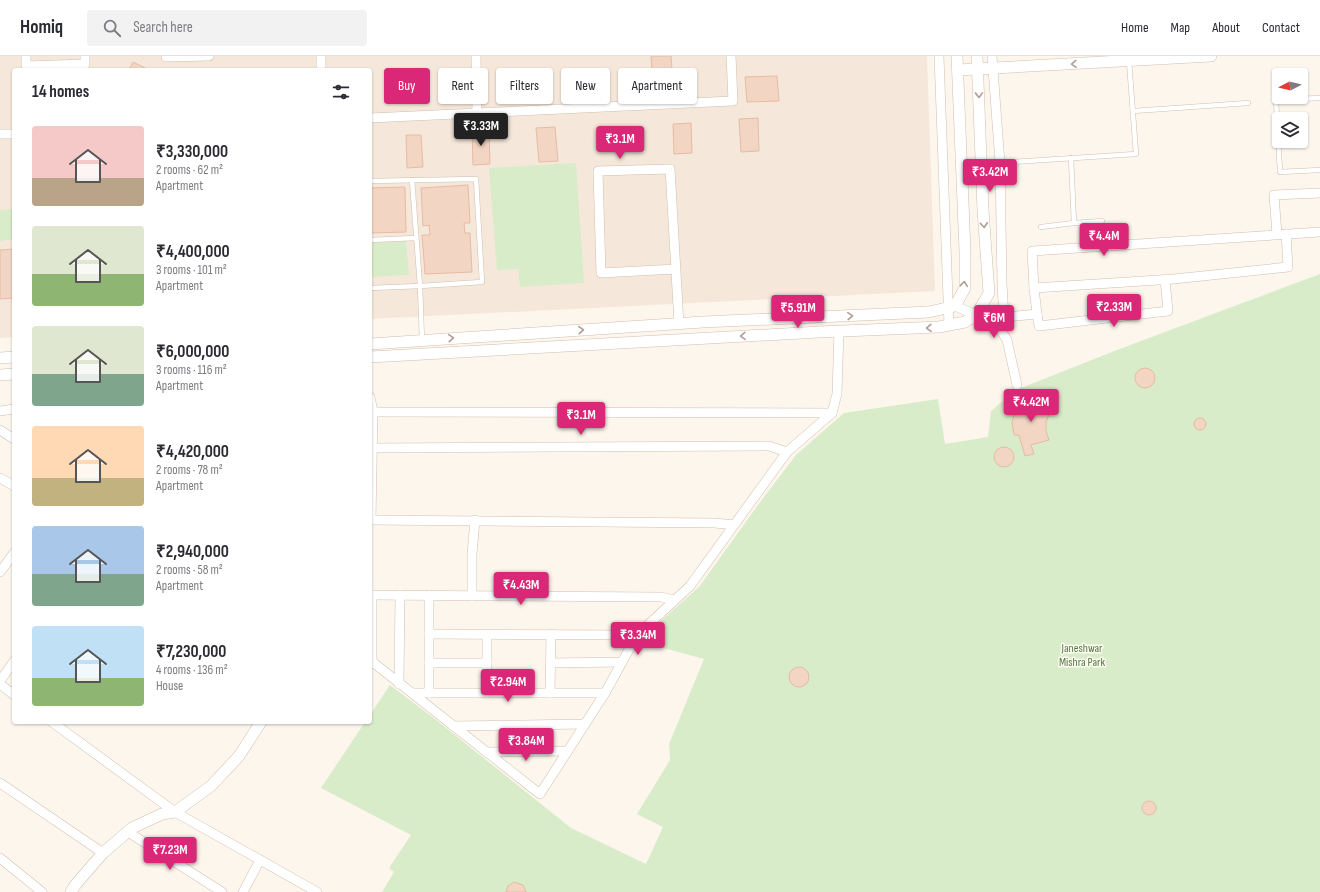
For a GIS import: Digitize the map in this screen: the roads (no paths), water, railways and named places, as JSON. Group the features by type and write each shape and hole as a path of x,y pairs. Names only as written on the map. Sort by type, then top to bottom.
{"street":[{"path":"26,56 26,66 85,64 85,56"},
{"path":"166,56 208,56"},
{"path":"321,56 322,68"},
{"path":"476,56 477,113"},
{"path":"372,118 733,101 731,56"},
{"path":"939,56 952,306 949,325"},
{"path":"952,306 965,288 957,56"},
{"path":"372,357 839,331 939,327 965,322 976,315 989,293 981,164 977,56"},
{"path":"992,56 1000,163 1004,317"},
{"path":"958,70 1211,56"},
{"path":"0,134 12,134"},
{"path":"676,269 601,273 598,171 670,169 676,269 678,324"},
{"path":"1034,288 1165,280 1288,267 1274,196 1320,192"},
{"path":"1165,280 1168,311 1038,326 1032,251 1320,232"},
{"path":"372,344 678,324 929,312 952,306 976,315 993,318 1037,314"},
{"path":"993,318 1007,340 1017,385"},
{"path":"372,662 540,794 605,693 637,635 690,586 787,452 832,413 837,394 839,331"},
{"path":"0,358 12,358"},
{"path":"0,375 12,374"},
{"path":"0,411 12,410"},
{"path":"372,412 832,413"},
{"path":"0,430 12,438"},
{"path":"372,448 769,446 787,452"},
{"path":"0,478 12,485"},
{"path":"372,520 715,523 734,525"},
{"path":"472,596 472,554 475,520"},
{"path":"0,572 12,556"},
{"path":"372,595 661,596 674,600"},
{"path":"399,684 400,595"},
{"path":"429,596 429,693"},
{"path":"429,634 637,635"},
{"path":"550,693 551,634"},
{"path":"487,635 487,693"},
{"path":"551,663 622,662"},
{"path":"429,663 487,663"},
{"path":"0,681 12,664"},
{"path":"0,684 12,693"},
{"path":"412,693 605,693"},
{"path":"55,724 175,812 317,892"},
{"path":"71,892 102,853 132,828 162,814 175,812 212,786 239,756 260,724"},
{"path":"453,726 584,724"},
{"path":"486,752 567,751"},
{"path":"0,783 102,853"},
{"path":"128,832 222,892"},
{"path":"243,892 260,860"},
{"path":"1,862 42,892"}],"lane":[{"path":"981,164 1136,154 1129,61"},
{"path":"1320,98 1276,100 1280,172 1320,170"},
{"path":"1133,111 1248,103"},
{"path":"1071,158 1074,223"},
{"path":"372,181 476,179 482,282 372,288"},
{"path":"412,180 420,286 422,340"},
{"path":"1040,226 1102,221"},
{"path":"372,240 416,238"}],"park label":[{"name":"Janeshwar Mishra Park","path":"1082,655"}]}
